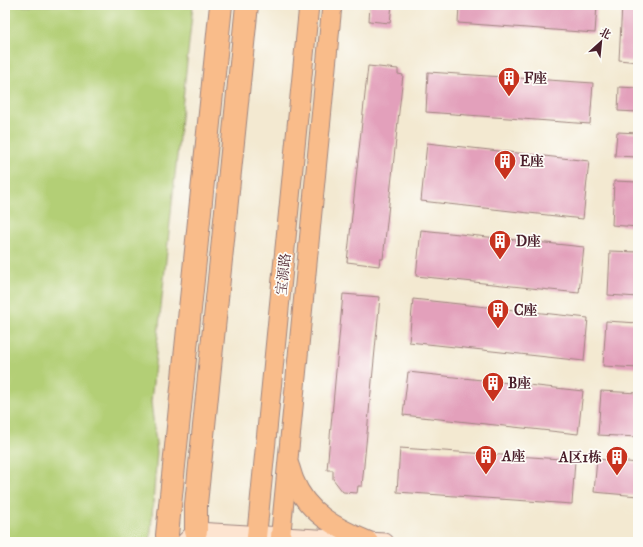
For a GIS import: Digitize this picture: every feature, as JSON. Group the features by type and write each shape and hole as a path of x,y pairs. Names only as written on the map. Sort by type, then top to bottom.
{"highway":[{"path":"168,542 167,535 221,5"},
{"path":"193,538 247,5"}],"main road":[{"name":"宝源路","path":"256,538 309,5"},
{"name":"宝源路","path":"281,539 332,5"},
{"path":"288,463 294,480 304,499 314,510 329,522 347,532 376,542"},
{"path":"193,538 256,538 376,542"}],"green space":[{"path":"5,5 193,5 151,402 157,452 150,542 5,542"}],"building":[{"path":"370,5 392,5 390,23 369,21"},
{"path":"459,5 597,5 595,33 458,23"},
{"path":"622,5 638,5 638,62 619,60"},
{"path":"368,66 398,69 398,74 403,75 383,259 380,259 379,266 347,262"},
{"name":"F座","path":"428,72 593,83 590,124 426,112"},
{"path":"619,87 638,88 638,112 618,111"},
{"path":"617,132 638,133 638,157 615,156"},
{"name":"E座","path":"427,143 589,161 583,219 421,201"},
{"path":"614,181 638,182 638,227 612,225"},
{"name":"D座","path":"421,230 584,247 579,293 416,276"},
{"path":"610,251 638,252 638,297 608,295"},
{"path":"343,294 380,297 362,486 358,486 357,493 343,492 333,479 333,470 327,470"},
{"name":"C座","path":"413,299 588,318 584,361 409,342"},
{"path":"606,321 638,323 638,368 603,366"},
{"name":"B座","path":"408,372 583,391 578,434 403,415"},
{"path":"601,391 638,393 638,437 598,435"},
{"name":"A座","path":"400,448 575,460 572,504 397,492"},
{"name":"A区1栋","path":"597,459 638,463 638,496 594,492"}],"place":[{"name":"F座","path":"509,98"},
{"name":"E座","path":"505,180"},
{"name":"D座","path":"500,260"},
{"name":"C座","path":"498,330"},
{"name":"B座","path":"493,402"},
{"name":"A座","path":"486,476"},
{"name":"A区1栋","path":"617,476"}]}
